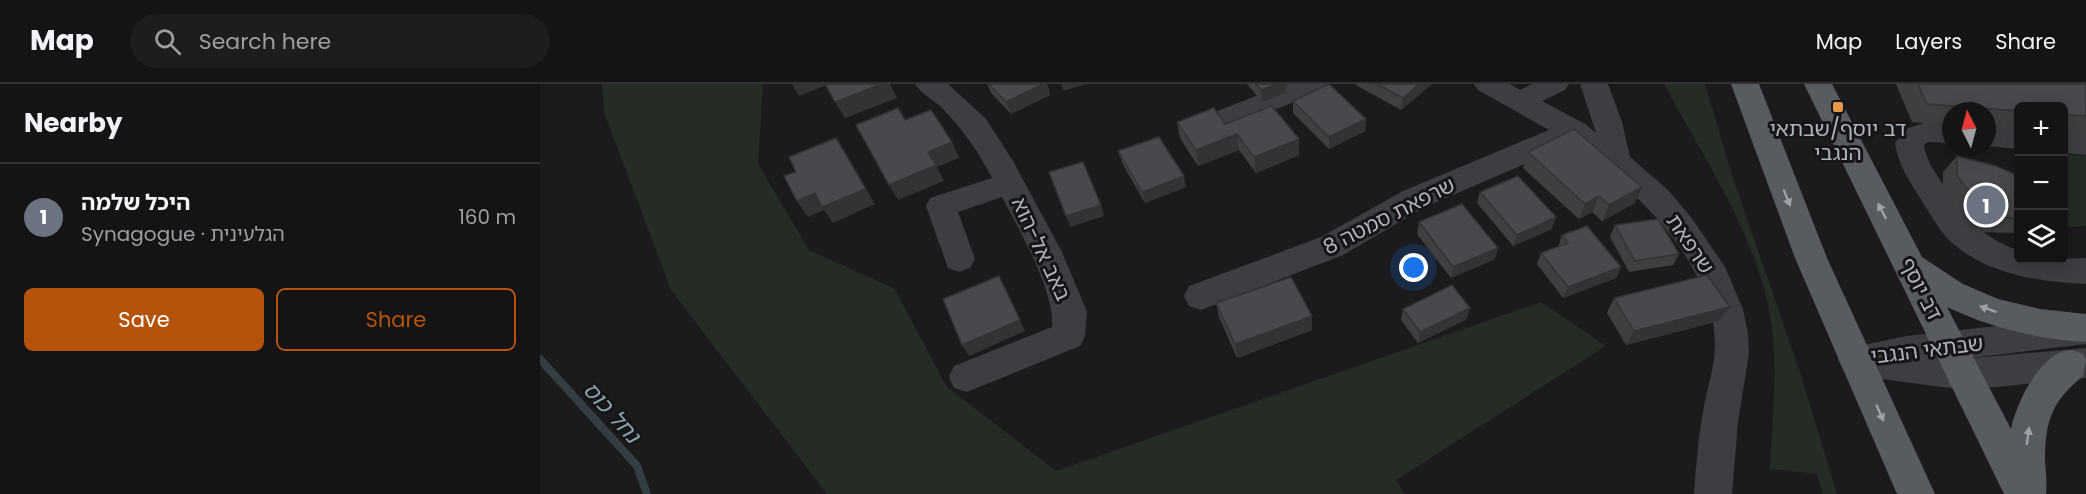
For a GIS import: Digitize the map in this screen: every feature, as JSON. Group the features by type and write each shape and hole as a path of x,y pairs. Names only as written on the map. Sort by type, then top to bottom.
{"main road":[{"path":"1744,84 1811,258 1916,494"},
{"name":"דב יוסף","path":"1818,84 2026,494"},
{"path":"1909,264 1939,286 1982,307 2030,321 2086,329"},
{"path":"2026,494 2025,452 2031,418 2045,387 2057,374 2079,364"}],"street":[{"name":"באב אל-הוא","path":"929,84 945,95 976,126 1010,183 1046,252 1070,312 1068,336 967,376"},
{"path":"1225,119 1313,84"},
{"name":"שרפאת","path":"1488,84 1575,131 1638,177 1682,225 1707,264 1726,304 1732,345 1718,430 1713,494"},
{"path":"1520,101 1555,84"},
{"path":"1594,84 1608,122 1616,159"},
{"name":"שרפאת סמטה 8","path":"1201,296 1332,246 1414,199 1575,131"},
{"path":"1942,133 1926,132 1914,136 1909,143 1910,153 1915,166 1959,231 1975,244 1997,255 2028,265 2086,271"},
{"path":"1996,137 2014,139"},
{"path":"2068,143 2086,145"},
{"path":"959,259 941,206 1010,183"},
{"name":"שבתאי הנגבי","path":"1856,360 1916,370 2086,329"},
{"name":"שבתאי הנגבי","path":"1958,360 2079,364"}],"shaded area":[{"path":"602,84 763,84 758,164 809,250 895,289 946,386 1056,471 1541,302 1606,346 1396,480 1405,494 827,494 671,290 604,112"},
{"path":"1664,84 1705,84 1731,172 1799,369 1837,494 1823,494 1817,474 1770,469 1774,353 1770,315 1763,284 1753,254 1726,196"},
{"path":"2068,155 2086,156 2086,226 2068,227"}],"building":[{"path":"825,84 882,84 835,102"},
{"path":"989,84 1043,84 1006,102"},
{"path":"1256,84 1278,84 1261,90"},
{"path":"1329,84 1366,119 1329,137 1293,101"},
{"path":"1377,84 1419,84 1403,98"},
{"path":"1918,84 2086,84 2086,116 2068,114 2068,102 2014,102 2014,111 1996,109 1996,102 1927,104"},
{"path":"1272,106 1299,139 1254,157 1237,134 1196,150 1177,122 1214,108 1225,124"},
{"path":"898,108 905,120 931,110 952,142 928,152 936,165 889,185 856,125"},
{"path":"1574,129 1642,187 1609,205 1599,196 1585,204 1528,152"},
{"path":"1159,137 1184,176 1142,192 1118,151"},
{"path":"836,138 866,189 822,207 815,193 797,201 784,176 796,172 789,157"},
{"path":"1957,156 1996,166 2014,174 2014,218 1990,217 1957,176"},
{"path":"1083,162 1101,205 1066,216 1049,172"},
{"path":"1518,176 1556,217 1517,235 1480,192"},
{"path":"1462,204 1498,248 1453,267 1419,222"},
{"path":"1658,219 1679,254 1635,261 1615,225"},
{"path":"1587,226 1621,267 1568,287 1541,253 1568,243 1562,235"},
{"path":"1707,275 1730,307 1634,331 1614,298"},
{"path":"999,276 1020,320 962,345 943,299"},
{"path":"1291,277 1312,316 1235,344 1216,303"},
{"path":"1452,285 1470,308 1420,332 1403,309"}],"waterway":[{"name":"נחל כוס","path":"540,359 637,466 647,494"}],"place":[{"name":"דב יוסף/שבתאי הנגבי","path":"1838,107"},
{"name":"היכל שלמה","path":"1986,205"}]}
